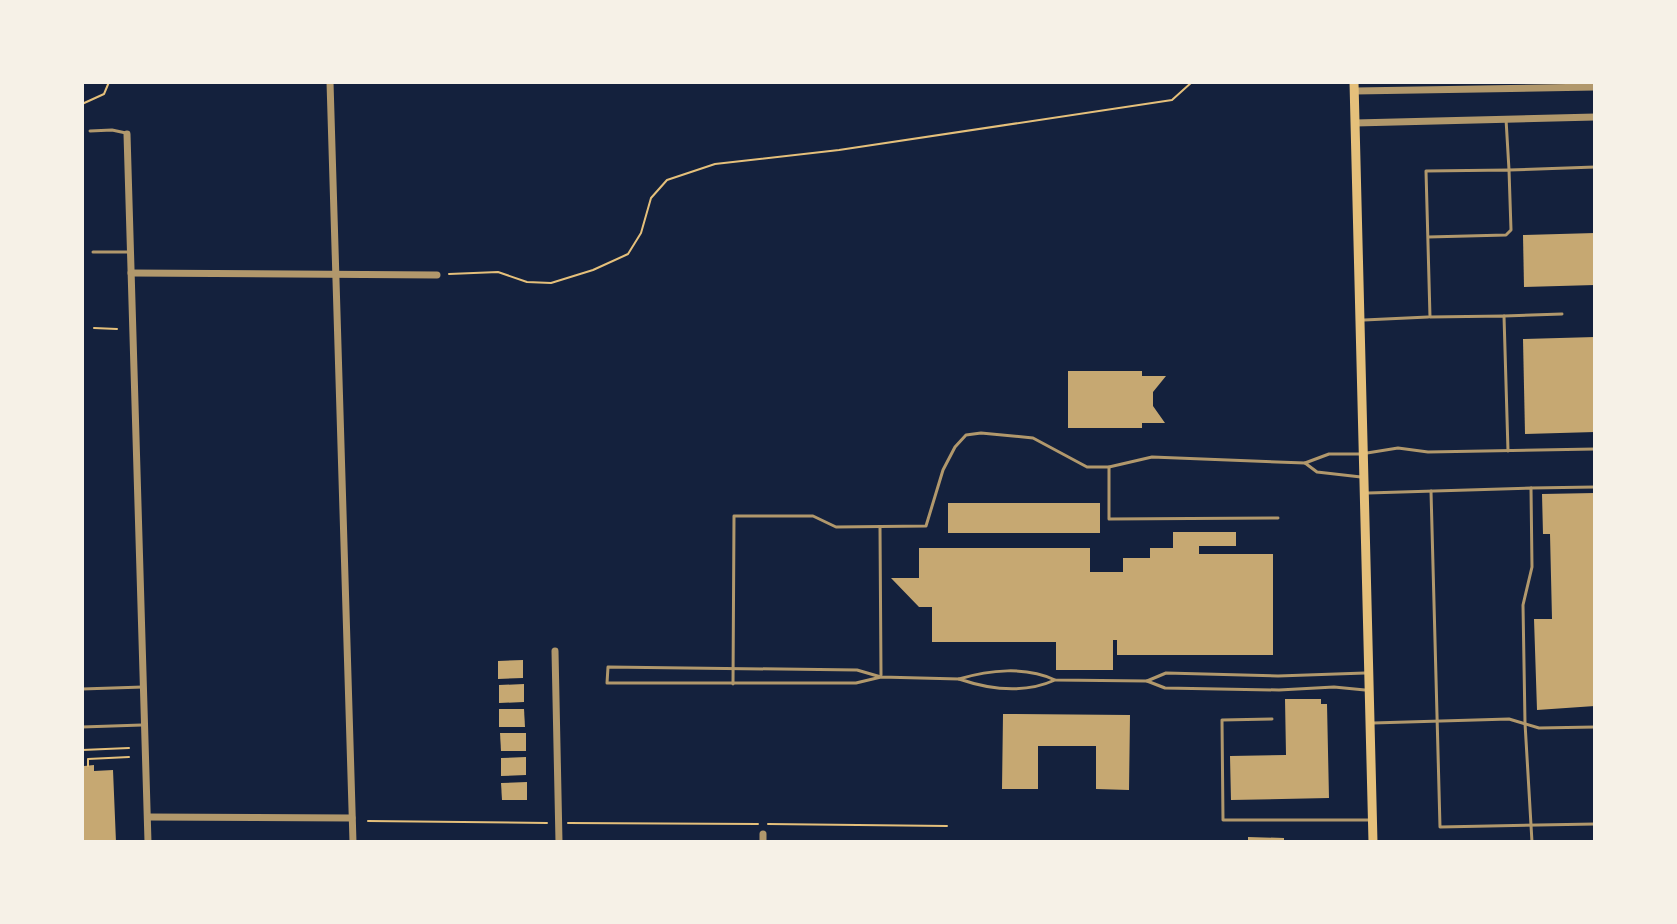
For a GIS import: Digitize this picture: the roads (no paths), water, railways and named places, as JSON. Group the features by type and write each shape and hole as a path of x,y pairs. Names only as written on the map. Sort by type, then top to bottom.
{"main road":[{"path":"1354,87 1373,842"}],"street":[{"path":"330,82 353,842"},
{"path":"1354,87 1595,87"},
{"path":"1355,123 1595,117"},
{"path":"127,134 148,842"},
{"path":"131,273 437,275"},
{"path":"555,651 559,842"},
{"path":"148,817 352,818"}],"lane":[{"path":"1428,237 1506,235 1511,230 1506,119"},
{"path":"90,131 112,130 127,134"},
{"path":"1430,317 1426,171 1595,167"},
{"path":"93,252 131,252"},
{"path":"1360,320 1562,314"},
{"path":"1504,316 1508,451"},
{"path":"733,684 734,516 813,516 836,527 926,526 943,470 955,447 966,435 981,433 1033,438 1087,467 1109,467 1152,457 1305,463 1329,454 1363,454 1398,448 1428,452 1595,449"},
{"path":"1305,463 1317,472 1364,478"},
{"path":"1109,467 1109,519 1278,518"},
{"path":"1364,493 1595,487"},
{"path":"1531,488 1532,567 1523,605 1525,723 1532,842"},
{"path":"1431,491 1440,827 1595,824"},
{"path":"880,527 881,677"},
{"path":"881,677 856,683 607,683 608,667 733,668 857,670 881,677 959,679 984,687 1036,688 1055,680 1147,681 1165,688 1279,690 1334,687 1369,690"},
{"path":"959,679 986,671 1041,673 1055,680"},
{"path":"1147,681 1166,673 1278,676 1369,673"},
{"path":"82,689 143,687"},
{"path":"1272,719 1222,720 1223,820 1372,820"},
{"path":"1370,724 1509,719 1539,728 1595,727"},
{"path":"82,727 144,725"}]}
